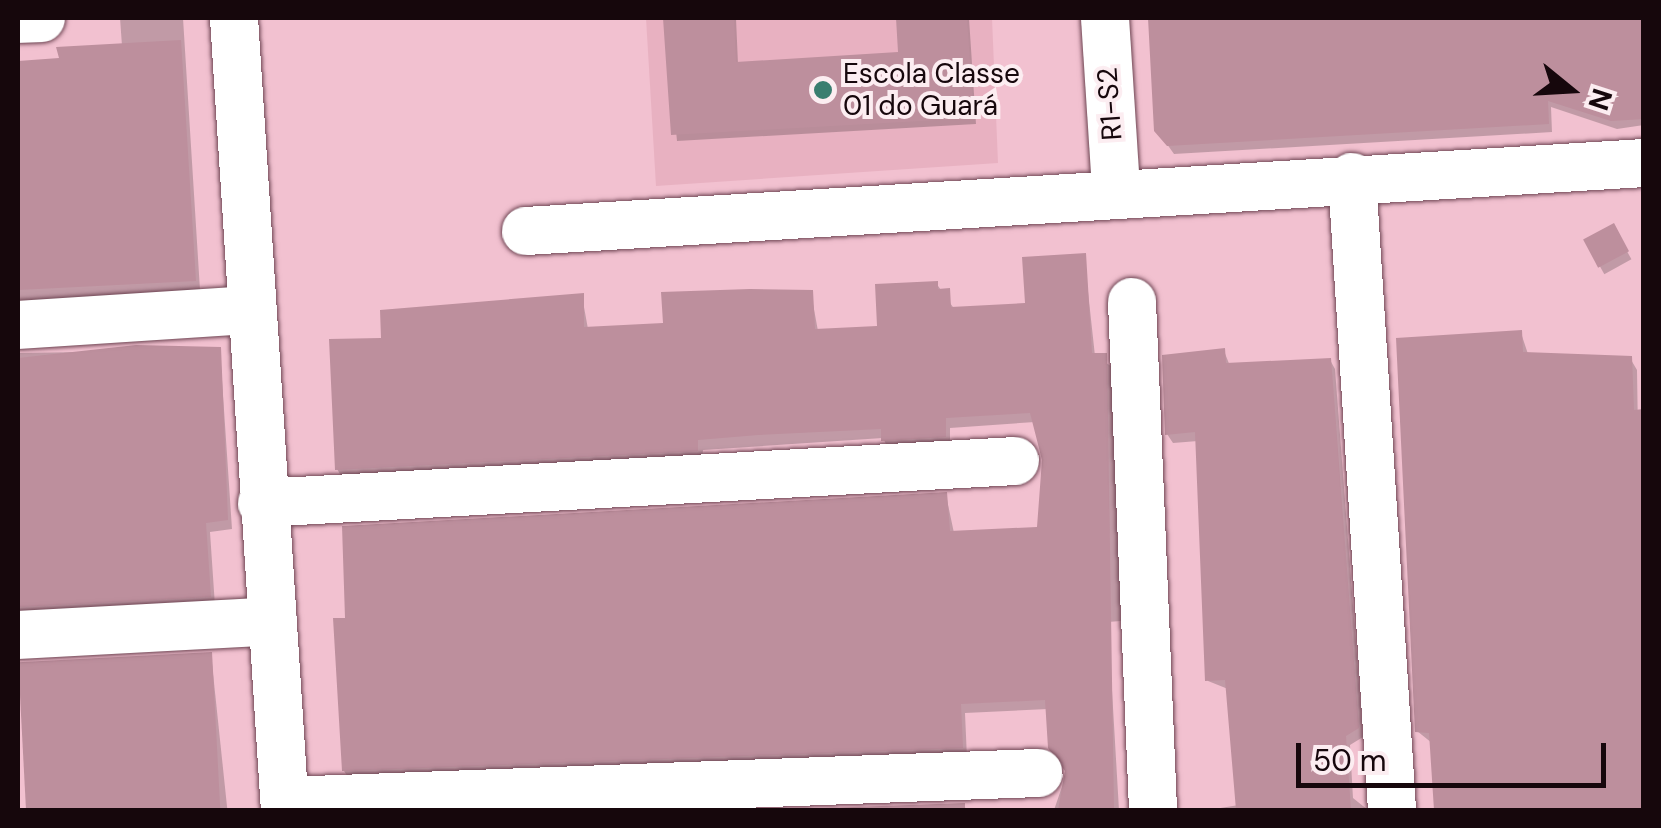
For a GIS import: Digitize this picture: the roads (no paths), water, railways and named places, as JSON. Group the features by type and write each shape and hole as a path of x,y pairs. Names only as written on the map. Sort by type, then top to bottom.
{"street":[{"path":"18,18 42,18"},
{"path":"234,18 262,504 285,806 1038,773"},
{"name":"R1-S2","path":"1104,18 1116,190"},
{"path":"526,231 1116,190 1644,163"},
{"path":"1352,176 1392,810"},
{"path":"1132,302 1153,810"},
{"path":"18,325 251,310"},
{"path":"262,504 1015,461"},
{"path":"18,636 273,621"}],"place":[{"name":"Escola Classe 01 do Guará","path":"823,90"}]}
